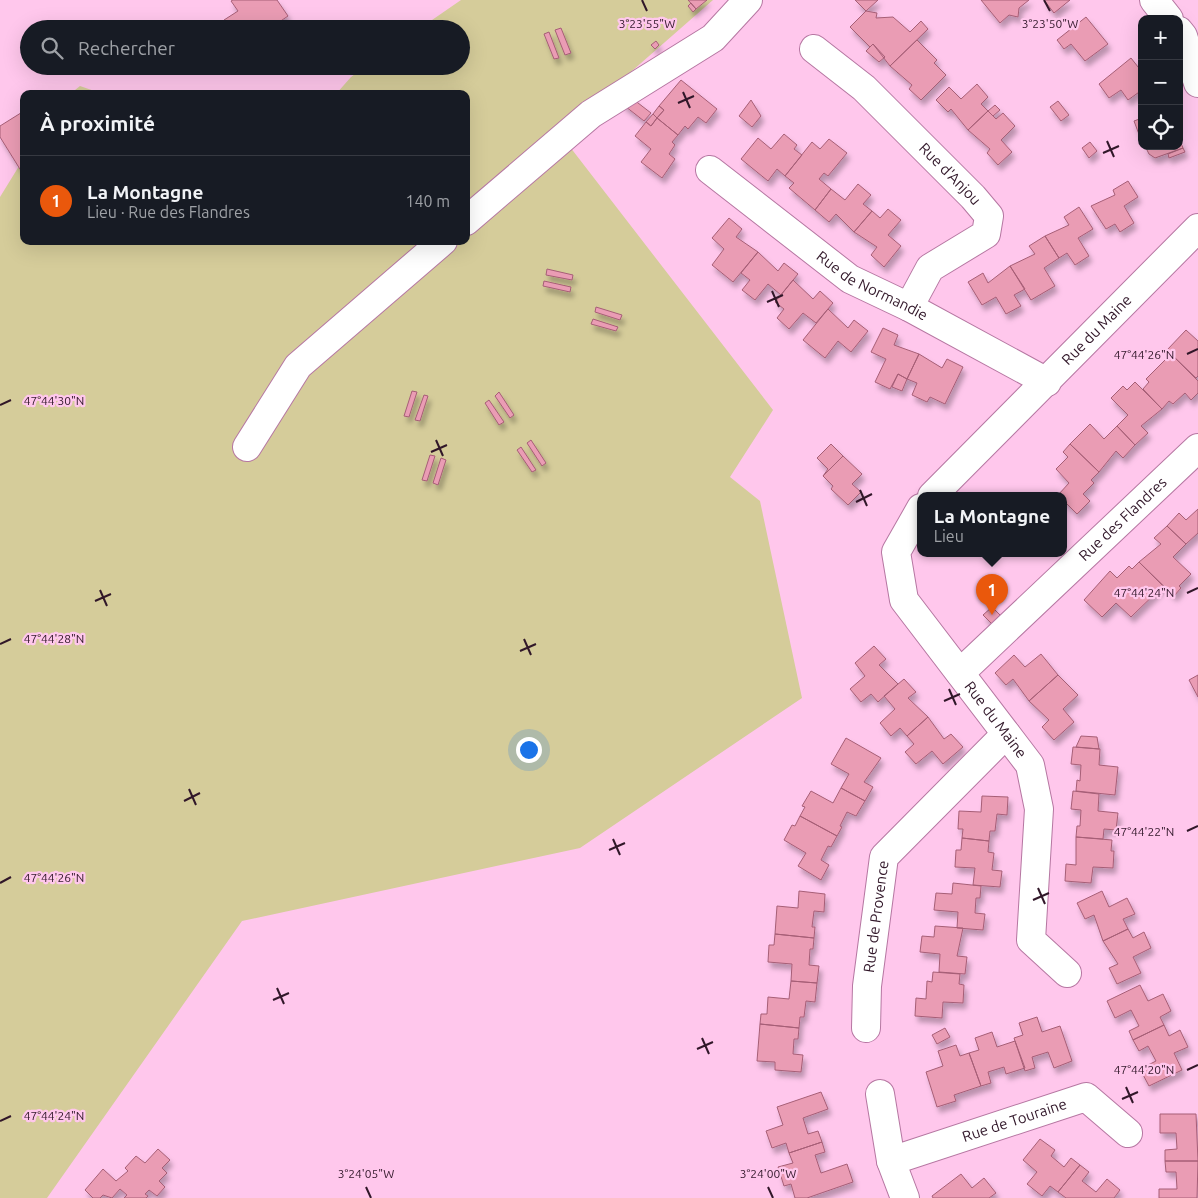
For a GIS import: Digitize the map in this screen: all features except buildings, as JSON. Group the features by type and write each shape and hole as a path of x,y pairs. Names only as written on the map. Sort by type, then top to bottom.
{"street":[{"path":"470,218 591,114 712,38 748,0"},
{"path":"1154,0 1166,15"},
{"path":"1183,36 1198,83"},
{"name":"Rue d'Anjou","path":"814,50 864,88 973,197 989,216 986,234 930,268 909,307"},
{"name":"Rue de Normandie","path":"710,170 850,280 909,307 1047,382"},
{"name":"Rue du Maine","path":"936,492 1198,228"},
{"path":"247,448 298,366 438,245"},
{"name":"Rue des Flandres","path":"960,673 1198,448"},
{"name":"Rue du Maine","path":"917,515 896,552 904,600 1030,765 1039,809 1032,940 1067,973"},
{"name":"Rue de Provence","path":"866,1028 867,986 884,857 1006,734"},
{"path":"880,1094 891,1160 905,1198"},
{"name":"Rue de Touraine","path":"891,1160 1086,1097 1128,1133"}],"shaded area":[{"path":"461,0 713,0 560,134 773,410 730,477 760,501 802,698 580,848 242,921 47,1198 0,1198 0,197 20,164 20,245 470,245 470,90 340,90 354,75 470,75 470,20 432,20"},
{"path":"80,86 92,90 75,90"}],"place":[{"name":"La Montagne","path":"992,615"}]}
